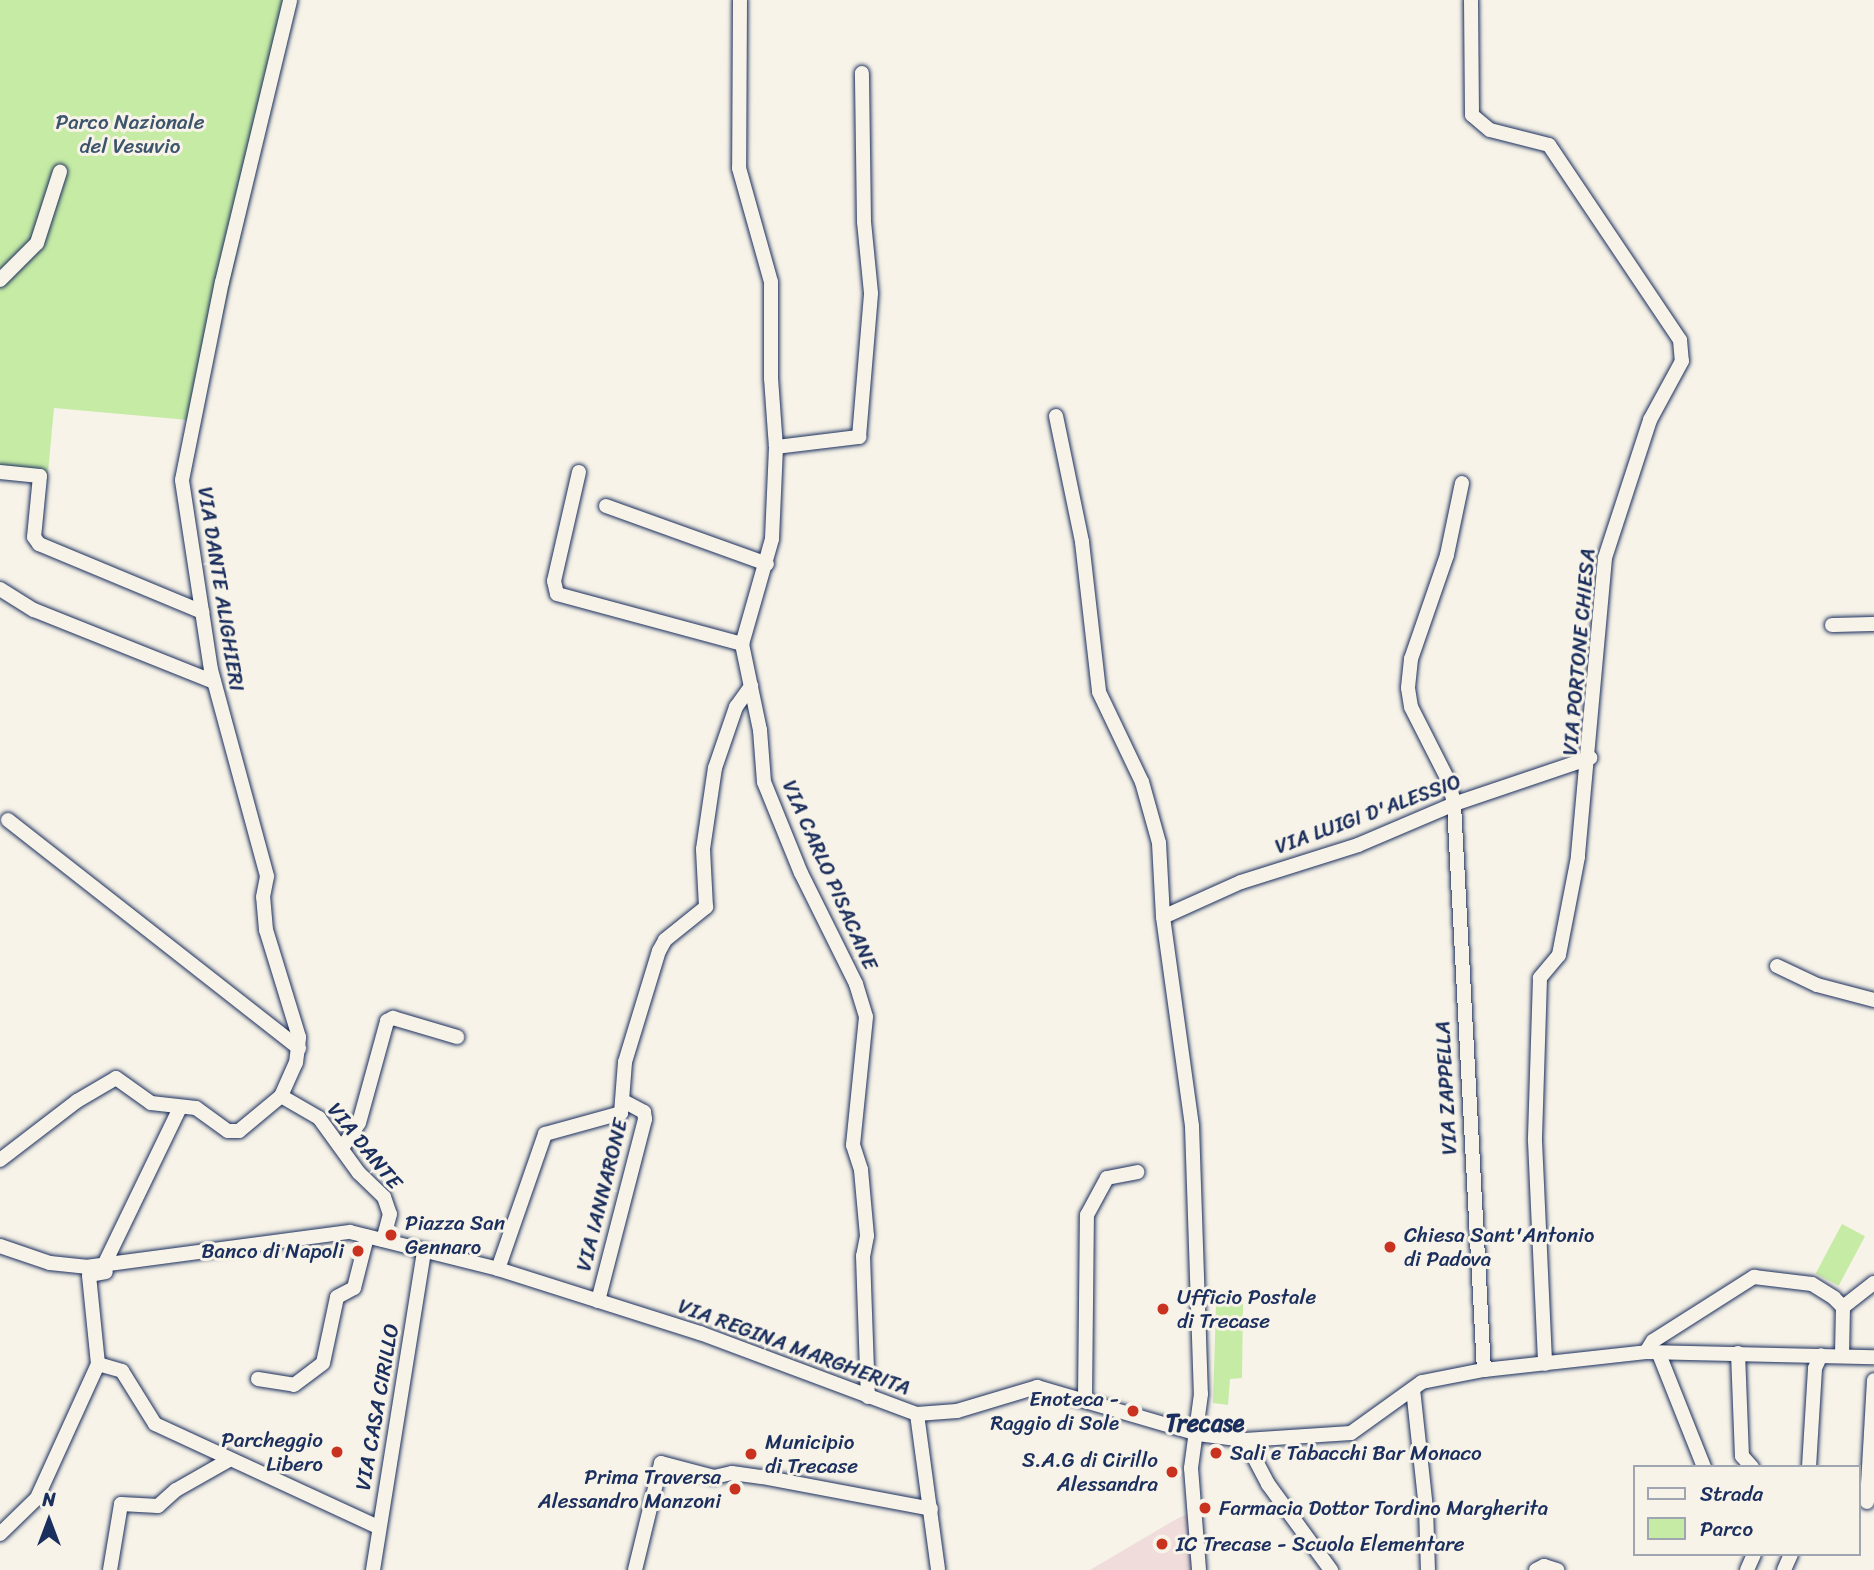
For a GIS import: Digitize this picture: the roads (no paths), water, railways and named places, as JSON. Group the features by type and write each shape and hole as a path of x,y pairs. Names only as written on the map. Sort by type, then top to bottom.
{"street":[{"name":"VIA DANTE ALIGHIERI","path":"290,0 185,456 182,480 214,682 267,876 262,897 266,930 299,1048"},
{"path":"579,472 554,581 557,594 741,644 767,564 776,447 771,378 771,282 739,168 740,0"},
{"name":"VIA PORTONE CHIESA","path":"1471,0 1472,115 1490,130 1549,145 1680,340 1682,360 1650,420 1605,558 1590,758 1559,955 1540,978 1535,1142 1545,1364"},
{"path":"776,447 859,437 871,293 864,222 862,73"},
{"path":"0,280 37,243 60,172"},
{"path":"1056,416 1082,542 1099,692 1142,782 1159,843 1163,917 1192,1126 1201,1394 1198,1434 1191,1468 1199,1570"},
{"path":"0,472 40,477 34,537 39,544 202,612"},
{"name":"VIA ZAPPELLA","path":"1462,483 1447,555 1411,659 1408,688 1411,707 1449,782 1454,804 1484,1370"},
{"path":"606,506 767,564"},
{"path":"0,589 34,610 214,682"},
{"path":"1832,625 1874,624"},
{"name":"VIA CARLO PISACANE","path":"741,644 751,686 764,782 801,873 856,984 866,1017 853,1145 861,1170 867,1236 863,1256 868,1397"},
{"name":"VIA IANNARONE","path":"598,1301 645,1119 644,1112 625,1102 625,1062 659,951 665,940 706,907 704,849 715,768 736,707 751,686"},
{"name":"VIA LUIGI D'ALESSIO","path":"1163,917 1241,882 1358,845 1454,804 1590,758"},
{"path":"0,1160 76,1101 116,1077 150,1103 197,1108 229,1131 239,1131 281,1096 299,1048 8,820"},
{"path":"1777,966 1817,985 1874,1000"},
{"path":"342,1148 359,1124 387,1021 393,1018 457,1037"},
{"name":"VIA DANTE","path":"281,1096 319,1118 384,1198 390,1214 383,1240"},
{"path":"498,1269 545,1134 619,1115 625,1102"},
{"path":"104,1265 180,1108"},
{"path":"1085,1399 1087,1215 1107,1178 1137,1172"},
{"name":"VIA REGINA MARGHERITA","path":"186,1252 340,1231 498,1269 761,1354 917,1414 957,1411 1037,1387 1198,1434 1245,1440 1351,1433 1432,1378 1484,1370 1652,1353 1874,1357"},
{"path":"258,1379 294,1385 326,1360 328,1327 337,1297 354,1288 367,1237"},
{"path":"0,1246 61,1266 104,1265 186,1252"},
{"name":"VIA CASA CIRILLO","path":"373,1570 424,1250"},
{"path":"0,1534 37,1498 98,1364 89,1275 179,1261 186,1252"},
{"path":"1703,1465 1652,1353 1653,1341 1754,1277 1812,1284 1843,1307"},
{"path":"1843,1307 1874,1283"},
{"path":"1843,1307 1843,1356"},
{"path":"1738,1353 1742,1456 1750,1465"},
{"path":"1809,1465 1815,1368 1821,1355"},
{"path":"98,1364 122,1371 155,1424 227,1461 378,1527"},
{"path":"1867,1502 1872,1464 1874,1380"},
{"path":"1413,1389 1426,1508 1428,1570"},
{"path":"917,1414 938,1570"},
{"path":"1245,1440 1268,1484 1331,1570"},
{"path":"110,1570 121,1504 158,1506 176,1490 227,1461"},
{"path":"635,1570 661,1463 714,1477 732,1473 762,1477 931,1509"},
{"path":"1536,1570 1544,1566 1556,1570"}],"place":[{"name":"Piazza San Gennaro","path":"391,1235"},
{"name":"Chiesa Sant'Antonio di Padova","path":"1390,1247"},
{"name":"Banco di Napoli","path":"358,1251"},
{"name":"Ufficio Postale di Trecase","path":"1163,1309"},
{"name":"Enoteca - Raggio di Sole","path":"1133,1411"},
{"name":"Parcheggio Libero","path":"337,1452"},
{"name":"Sali e Tabacchi Bar Monaco","path":"1216,1453"},
{"name":"Municipio di Trecase","path":"751,1454"},
{"name":"S.A.G di Cirillo Alessandra","path":"1172,1472"},
{"name":"Prima Traversa Alessandro Manzoni","path":"735,1489"},
{"name":"Farmacia Dottor Tordino Margherita","path":"1205,1508"},
{"name":"IC Trecase - Scuola Elementare","path":"1162,1544"}],"district":[{"name":"Trecase","path":"1205,1424"}],"park label":[{"name":"Parco Nazionale del Vesuvio","path":"130,134"}]}
